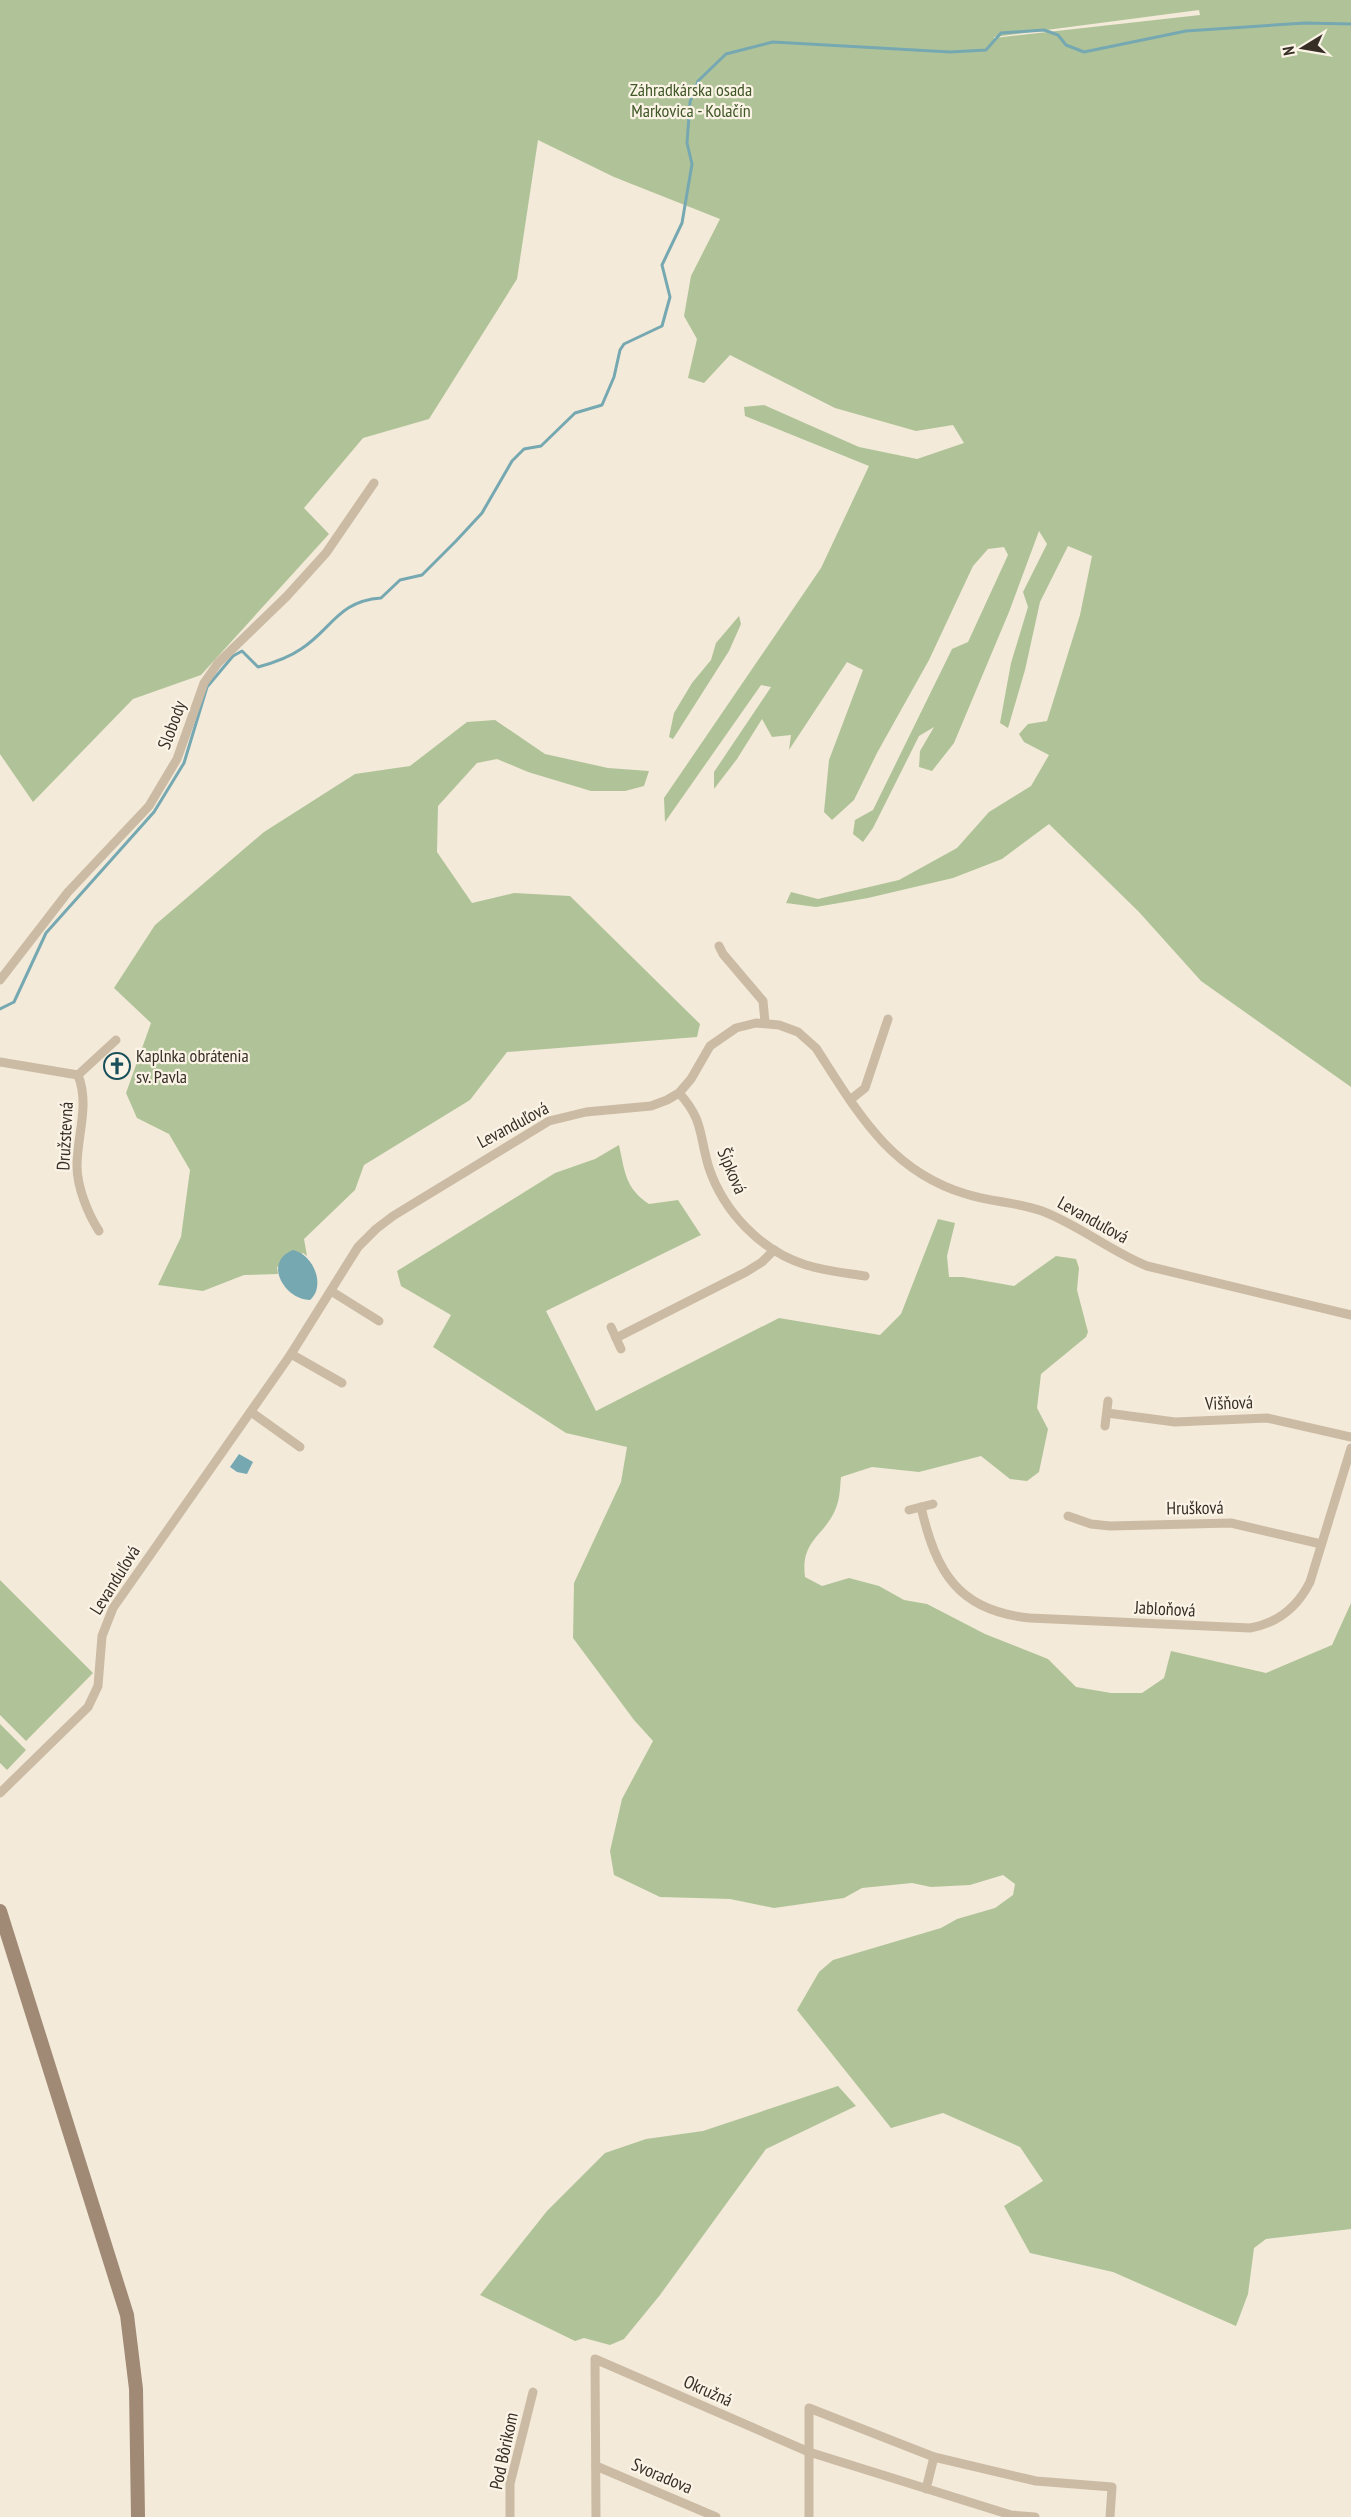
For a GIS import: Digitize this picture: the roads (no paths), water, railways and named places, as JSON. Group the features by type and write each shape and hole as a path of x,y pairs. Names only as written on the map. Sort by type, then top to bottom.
{"street":[{"name":"Slobody","path":"0,980 69,892 149,806 177,759 204,682 218,663 287,596 326,553 374,483"},
{"path":"719,946 763,1002 765,1022"},
{"path":"850,1100 865,1088 888,1019"},
{"name":"Levanduľová","path":"0,1793 88,1707 98,1686 102,1636 113,1608 291,1354 358,1247 393,1216 530,1131 566,1116 651,1106 679,1093 691,1079 706,1051 719,1038 746,1025 765,1022 789,1028 807,1039 816,1048 875,1134 895,1155 912,1168 949,1188 984,1199 1041,1211 1062,1220 1117,1253 1147,1266 1351,1315"},
{"path":"0,1062 78,1075 116,1040"},
{"name":"Družstevná","path":"78,1075 84,1101 77,1166 78,1178 91,1218 99,1231"},
{"name":"Šípková","path":"679,1093 697,1116 709,1166 722,1196 747,1228 774,1250 807,1265 865,1276"},
{"path":"616,1338 746,1272 762,1262 774,1250"},
{"path":"331,1291 379,1321"},
{"path":"611,1327 621,1349"},
{"path":"291,1354 342,1383"},
{"path":"1105,1426 1108,1401"},
{"path":"251,1412 300,1447"},
{"name":"Višňová","path":"1107,1413 1175,1422 1267,1418 1351,1437"},
{"name":"Jabloňová","path":"921,1507 931,1547 943,1571 953,1583 986,1608 999,1613 1030,1618 1234,1629 1262,1626 1284,1615 1303,1595 1351,1448"},
{"path":"909,1510 933,1504"},
{"name":"Hrušková","path":"1068,1516 1091,1524 1110,1526 1231,1523 1321,1544"},
{"path":"0,1911 127,2315 136,2389 138,2517"},
{"name":"Okružná","path":"596,2466 595,2359 809,2452 1011,2516 1035,2517"},
{"name":"Pod Bôrikom","path":"510,2517 510,2484 533,2392"},
{"path":"809,2517 809,2408 934,2457 1036,2481 1112,2487 1110,2517"},
{"path":"926,2489 934,2457"},
{"path":"596,2466 596,2517"},
{"name":"Svoradova","path":"596,2466 716,2517"}],"water":[{"path":"293,1250 307,1258 315,1272 317,1287 310,1300 292,1294 280,1279 279,1263"},
{"path":"239,1454 253,1462 247,1474 237,1472 230,1467"}],"waterway":[{"path":"0,1009 14,1002 46,933 154,812 184,763 207,687 233,656 242,651 258,667 286,658 312,641 345,610 366,600 381,598 400,580 422,575 482,513 512,461 524,449 541,446 575,413 602,405 624,344 662,326 670,297 662,265 682,223 692,164 687,143 690,102 698,81 726,54 773,42 950,52 986,50 1001,33 1044,30 1058,35 1066,45 1084,52 1186,31 1305,23 1351,24"}],"place":[{"name":"Kaplnka obrátenia sv. Pavla","path":"117,1066"}],"park label":[{"name":"Záhradkárska osada Markovica - Kolačín","path":"691,100"}]}
